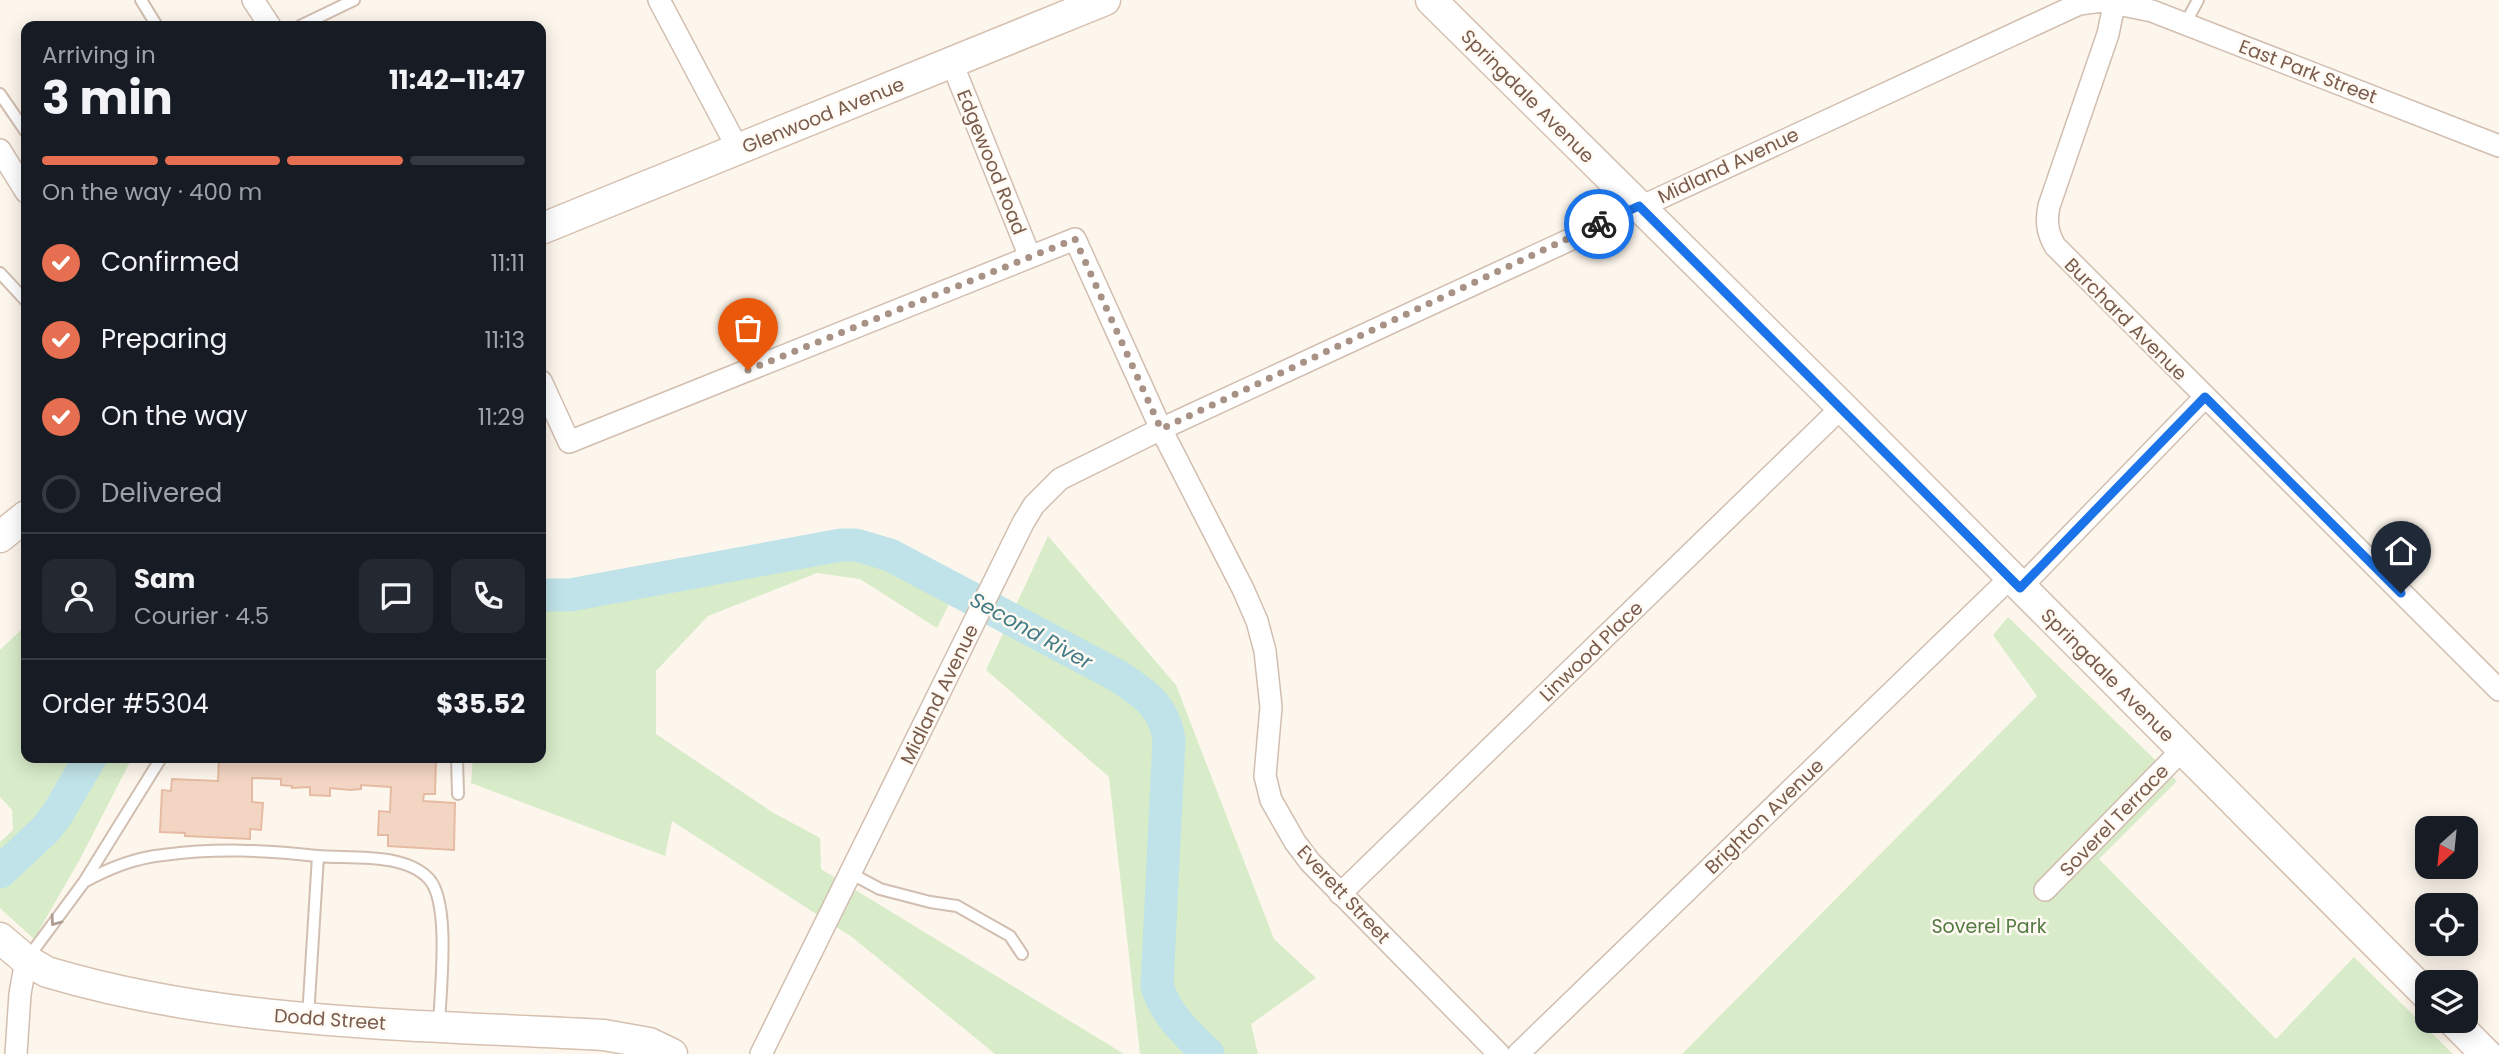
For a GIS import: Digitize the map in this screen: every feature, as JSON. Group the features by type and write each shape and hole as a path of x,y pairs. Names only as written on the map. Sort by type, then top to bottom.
{"street":[{"path":"253,0 267,21"},
{"path":"659,0 738,149"},
{"name":"Glenwood Avenue","path":"546,227 1105,0"},
{"name":"Springdale Avenue","path":"1431,0 1842,407 2415,983"},
{"name":"Midland Avenue","path":"761,1054 1023,523 1034,505 1060,479 1161,429 2068,8 2092,1 2115,1"},
{"name":"East Park Street","path":"2115,1 2141,7 2499,146"},
{"name":"Burchard Avenue","path":"2115,1 2108,34 2049,206 2049,234 2064,256 2499,691"},
{"name":"Edgewood Road","path":"952,63 1030,257 1075,239 1161,429"},
{"path":"0,150 21,181"},
{"path":"546,392 569,442 1030,257"},
{"name":"Brighton Avenue","path":"1518,1054 2015,583 2205,397"},
{"name":"Linwood Place","path":"1340,894 1842,407"},
{"name":"Everett Street","path":"1161,429 1244,589 1265,651 1271,707 1265,776 1271,800 1310,862 1499,1054"},
{"path":"0,537 21,520"},
{"name":"Soverel Terrace","path":"2045,890 2183,749"},
{"name":"Dodd Street","path":"0,938 26,960 47,972 202,1007 308,1019 604,1035 649,1043 672,1054"},
{"path":"11,1050 26,960"},
{"path":"2465,1033 2486,1054"}],"lane":[{"path":"141,0 154,21"},
{"path":"310,21 354,0"},
{"path":"2185,24 2198,0"},
{"path":"0,94 21,125"},
{"path":"0,273 21,296"},
{"path":"26,960 84,882 158,763"},
{"path":"457,763 458,794"},
{"path":"84,882 112,866 162,855 228,850 289,851 318,856 376,858 412,868 429,880 438,896 443,934 439,1026"},
{"path":"308,1019 318,856"},
{"path":"850,873 880,889 957,906 1010,936 1022,954"}],"green space":[{"path":"1048,536 1176,685 1274,939 1316,978 1251,1024 1258,1054 1140,1054 1109,777 986,670"},
{"path":"846,540 954,594 937,628 860,579 817,573 708,616 656,671 656,734 772,812 820,838 821,869 1124,1054 995,1054 852,937 672,821 665,856 471,783 473,763 546,763 546,582"},
{"name":"Soverel Park","path":"2008,617 2177,781 2099,859 2276,1039 2354,957 2415,1017 2415,1033 2432,1033 2453,1054 1682,1054 2037,696 1993,635"},
{"path":"21,630 21,763 129,763 80,859 34,939 0,908 0,842 13,830 12,810 0,797 0,650"}],"building":[{"path":"219,763 436,763 435,794 424,794 423,801 455,803 454,850 388,846 388,835 378,835 379,811 390,812 391,787 361,785 361,789 330,788 330,796 310,795 310,787 292,788 281,785 281,779 252,778 252,802 263,803 261,830 250,829 250,839 160,832 162,790 171,791 172,779 218,781"}],"waterway":[{"name":"Second River","path":"546,595 570,595 841,545 856,545 890,555 1118,676 1145,695 1158,709 1169,739 1157,986 1171,1015 1208,1054"},
{"name":"Second River","path":"0,872 46,829 87,763"}],"way so far":[{"path":"748,370 1075,239 1161,429 1599,224"}],"route":[{"path":"1599,224 1639,206 2020,588 2205,397 2401,593"}]}
